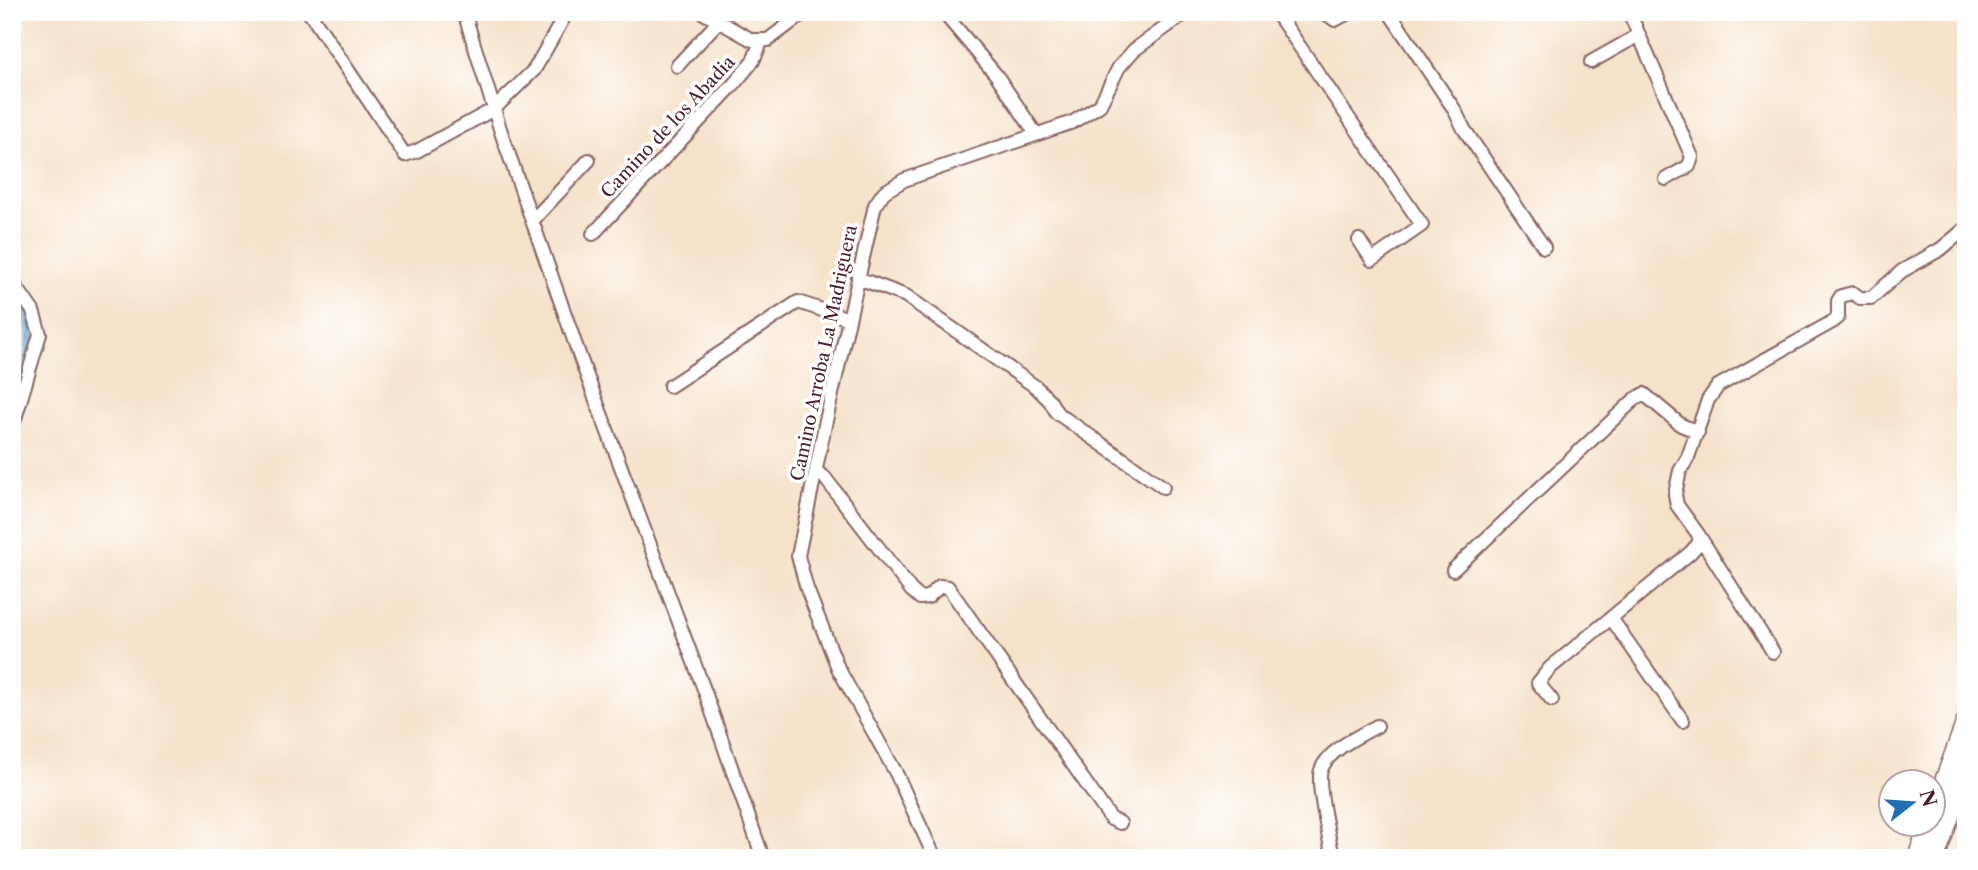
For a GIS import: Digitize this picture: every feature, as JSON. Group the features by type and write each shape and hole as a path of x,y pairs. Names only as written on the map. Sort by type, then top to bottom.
{"highway":[{"path":"1946,777 1966,721"},
{"path":"1935,858 1966,772"},
{"path":"1917,858 1924,838"}],"street":[{"path":"309,12 405,155 494,109 534,70 566,12"},
{"path":"464,12 494,109 581,360 705,692 763,858"},
{"name":"Camino de los Abadia","path":"593,234 753,61 762,40 752,40 702,12"},
{"path":"762,40 768,40 805,12"},
{"path":"943,12 997,76 1036,134"},
{"name":"Camino Arroba La Madriguera","path":"935,858 897,773 838,668 807,589 798,556 875,205 884,191 904,180 1073,122 1100,105 1119,67 1135,50 1187,12"},
{"path":"1276,12 1422,225 1373,260 1359,240"},
{"path":"1324,12 1335,20 1350,12"},
{"path":"1389,12 1422,58 1500,185 1544,247"},
{"path":"1629,12 1692,157 1689,166 1666,179"},
{"name":"Camino de los Abadia","path":"677,65 719,21"},
{"path":"1591,62 1639,35"},
{"path":"532,221 589,160"},
{"path":"1773,652 1677,505 1675,494 1680,471 1688,457 1709,400 1718,386 1834,321 1838,317 1838,301 1841,296 1853,293 1860,298 1871,298 1902,271 1941,249 1966,228"},
{"path":"858,278 906,296 1036,387 1057,413 1163,487"},
{"path":"12,281 33,311 40,334 12,429"},
{"path":"670,386 798,302 849,319"},
{"path":"1453,570 1634,400 1644,394 1681,425 1698,432"},
{"path":"816,471 825,478 920,598 928,597 940,586 948,587 1111,820 1120,823"},
{"path":"1552,700 1538,683 1550,668 1690,553 1700,542 1698,534"},
{"path":"1611,618 1683,720"},
{"path":"1333,858 1320,783 1321,769 1341,746 1377,726"}],"waterway":[{"path":"27,361 31,334 28,313"}]}
